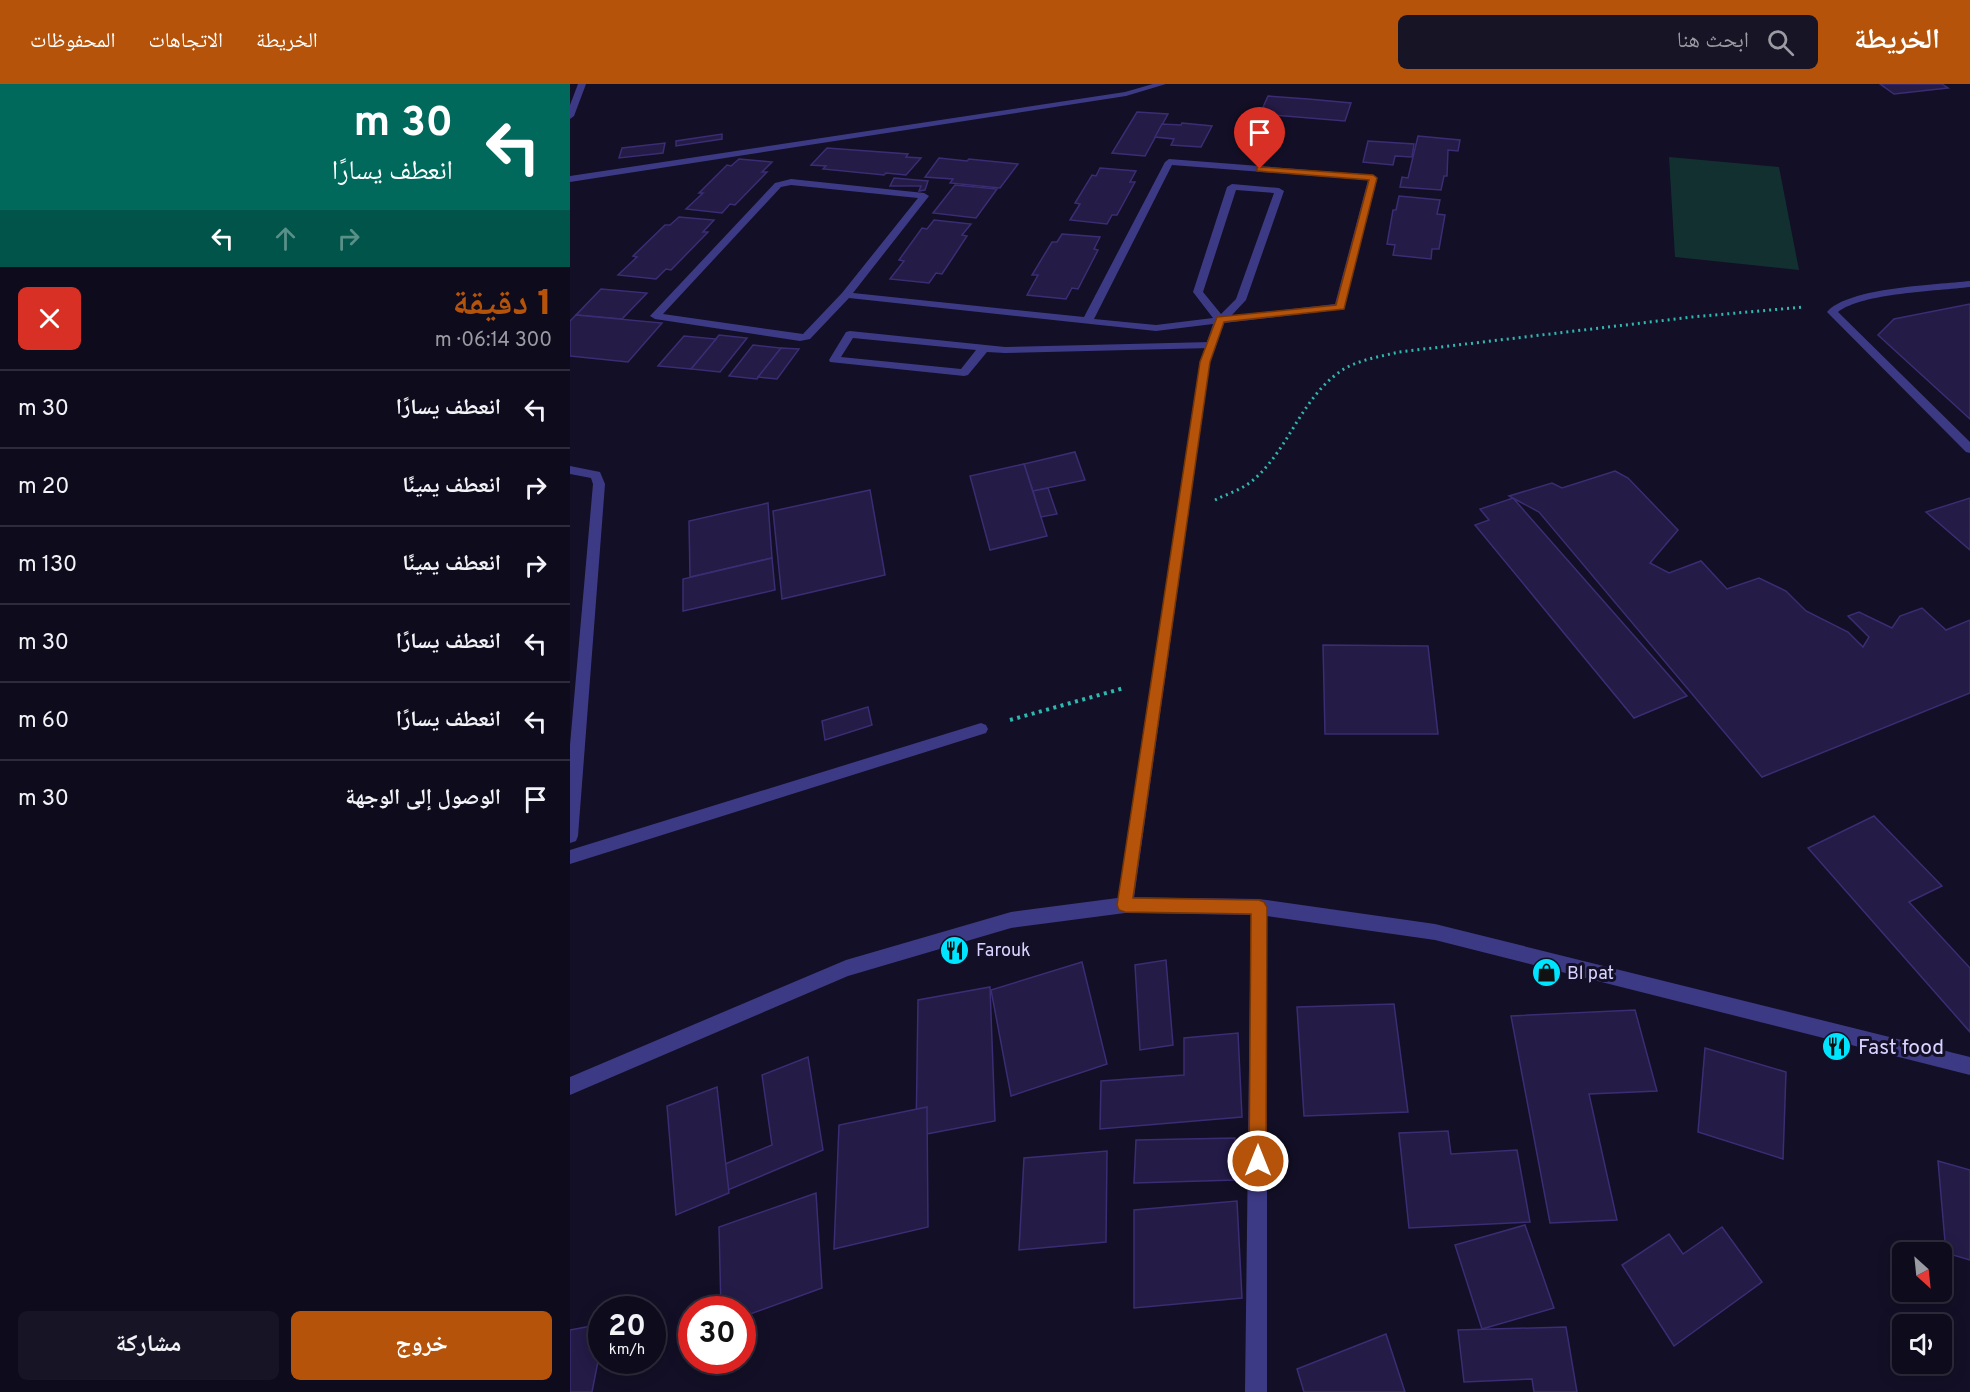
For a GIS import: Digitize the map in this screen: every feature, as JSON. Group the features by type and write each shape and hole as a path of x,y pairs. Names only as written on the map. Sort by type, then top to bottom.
{"street":[{"path":"570,116 582,84"},
{"path":"570,179 1126,94 1162,84"},
{"path":"846,295 1087,321 1156,328 1340,307 1373,178 1169,162 1087,321"},
{"path":"791,182 922,194 924,196 922,199 846,295 810,335 800,338 655,316 778,185 791,182"},
{"path":"1125,905 1205,362 1220,320 1241,300 1280,191 1232,187 1198,292 1220,320"},
{"path":"1970,284 1876,295 1843,303 1832,312 1970,449"},
{"path":"984,348 964,373 834,360 850,334 1005,350 1211,345"},
{"path":"570,470 596,475 599,484 570,836"},
{"path":"570,858 981,729"},
{"path":"570,1086 846,968 1011,920 1125,905 1259,907 1435,932 1970,1066"},
{"path":"1256,1392 1259,907"}],"path":[{"path":"1182,516 1251,481 1277,455 1315,396 1339,372 1365,361 1399,352 1692,317 1807,307 1832,312"},
{"path":"981,729 1159,678"}],"green space":[{"path":"1669,157 1779,167 1799,270 1675,257"}],"building":[{"path":"1880,84 1942,84 1948,88 1894,94"},
{"path":"1268,96 1351,103 1345,121 1260,114"},
{"path":"1137,112 1168,114 1145,156 1112,153"},
{"path":"1182,123 1212,126 1201,147 1171,145 1174,139 1155,137 1162,124 1181,125"},
{"path":"722,134 722,139 676,146 676,141"},
{"path":"1418,136 1460,140 1458,151 1448,150 1447,176 1444,176 1441,190 1400,187 1402,177 1408,178"},
{"path":"1368,141 1414,144 1412,157 1395,156 1393,165 1363,162"},
{"path":"665,143 663,153 619,158 622,148"},
{"path":"827,148 908,154 906,157 921,158 906,175 823,169 826,166 811,165"},
{"path":"939,158 1018,164 1000,188 950,183 953,179 925,177"},
{"path":"739,159 772,162 762,172 767,172 735,205 730,204 722,213 686,209 727,165 731,166"},
{"path":"1100,168 1136,171 1130,182 1135,182 1117,215 1112,215 1107,224 1070,220 1080,204 1075,203 1092,175 1096,176"},
{"path":"894,178 928,181 925,190 919,191 921,186 890,186"},
{"path":"955,185 997,189 976,218 933,213"},
{"path":"1399,196 1440,200 1437,214 1445,215 1439,249 1432,249 1431,259 1393,255 1395,245 1387,244 1393,210 1396,210"},
{"path":"679,217 714,220 703,232 708,232 671,270 666,269 656,279 618,275 637,257 633,256 665,225 670,225"},
{"path":"934,220 971,224 962,235 967,236 942,274 936,273 929,283 890,279 904,261 899,260 922,228 927,229"},
{"path":"1062,234 1100,237 1094,249 1098,250 1078,289 1072,288 1066,299 1027,295 1038,275 1032,275 1052,242 1057,242"},
{"path":"601,289 647,293 622,319 576,315"},
{"path":"1970,304 1970,419 1878,335 1894,319"},
{"path":"576,315 662,323 628,362 570,356 570,321"},
{"path":"719,335 747,338 720,372 691,369"},
{"path":"684,336 716,339 691,369 658,366"},
{"path":"753,345 781,348 757,379 729,376"},
{"path":"781,348 799,349 777,379 758,377"},
{"path":"1075,452 1085,480 1033,491 1024,464"},
{"path":"1024,464 1047,536 990,550 970,476"},
{"path":"1615,471 1628,478 1678,530 1650,563 1669,573 1701,561 1727,589 1759,578 1786,591 1806,611 1848,632 1863,647 1869,637 1848,616 1859,612 1892,628 1900,616 1922,608 1946,630 1970,620 1970,693 1762,777 1539,512 1509,496 1552,483 1562,488"},
{"path":"1048,488 1057,514 1041,517 1033,491"},
{"path":"870,490 885,575 782,599 773,511"},
{"path":"1513,498 1687,696 1634,718 1475,525 1489,520 1480,509"},
{"path":"1970,498 1970,550 1926,512"},
{"path":"768,503 772,558 690,577 689,521"},
{"path":"772,558 775,590 683,611 683,579"},
{"path":"1323,645 1428,646 1438,734 1325,734"},
{"path":"868,707 872,725 825,740 822,721"},
{"path":"1874,816 1942,886 1909,902 1970,968 1970,1032 1808,848"},
{"path":"1166,960 1173,1045 1140,1050 1135,965"},
{"path":"1082,962 1107,1064 1011,1096 991,990"},
{"path":"990,987 995,1121 916,1136 918,1000"},
{"path":"1394,1004 1408,1112 1304,1116 1297,1007"},
{"path":"1635,1010 1657,1091 1589,1094 1617,1220 1550,1223 1511,1016"},
{"path":"1238,1033 1242,1117 1100,1129 1101,1081 1184,1075 1184,1038"},
{"path":"1705,1048 1786,1072 1783,1159 1698,1132"},
{"path":"808,1057 823,1150 728,1190 725,1164 772,1145 762,1075"},
{"path":"717,1087 729,1193 676,1215 667,1106"},
{"path":"927,1107 928,1227 834,1249 839,1125"},
{"path":"1448,1131 1451,1154 1517,1150 1530,1222 1409,1228 1399,1133"},
{"path":"1235,1138 1236,1180 1134,1183 1136,1140"},
{"path":"1107,1151 1106,1242 1019,1250 1024,1158"},
{"path":"1938,1161 1970,1170 1970,1260 1952,1255 1952,1242 1945,1242"},
{"path":"816,1193 822,1288 756,1312 756,1296 721,1296 719,1227"},
{"path":"1237,1201 1242,1298 1134,1308 1134,1210"},
{"path":"1525,1225 1554,1308 1482,1329 1455,1245"},
{"path":"1722,1227 1762,1282 1674,1346 1622,1265 1669,1234 1683,1254"},
{"path":"588,1327 588,1374 596,1374 592,1392 570,1392 570,1330"},
{"path":"1566,1327 1577,1392 1534,1392 1532,1379 1464,1382 1458,1330"},
{"path":"1386,1334 1405,1392 1304,1392 1297,1369"}],"place":[{"name":"Farouk","path":"955,950"},
{"name":"Bl pat","path":"1546,973"},
{"name":"Fast food","path":"1837,1047"}],"route":[{"path":"1258,1161 1259,907 1125,905 1205,362 1220,320 1340,307 1373,178 1260,169"}]}
